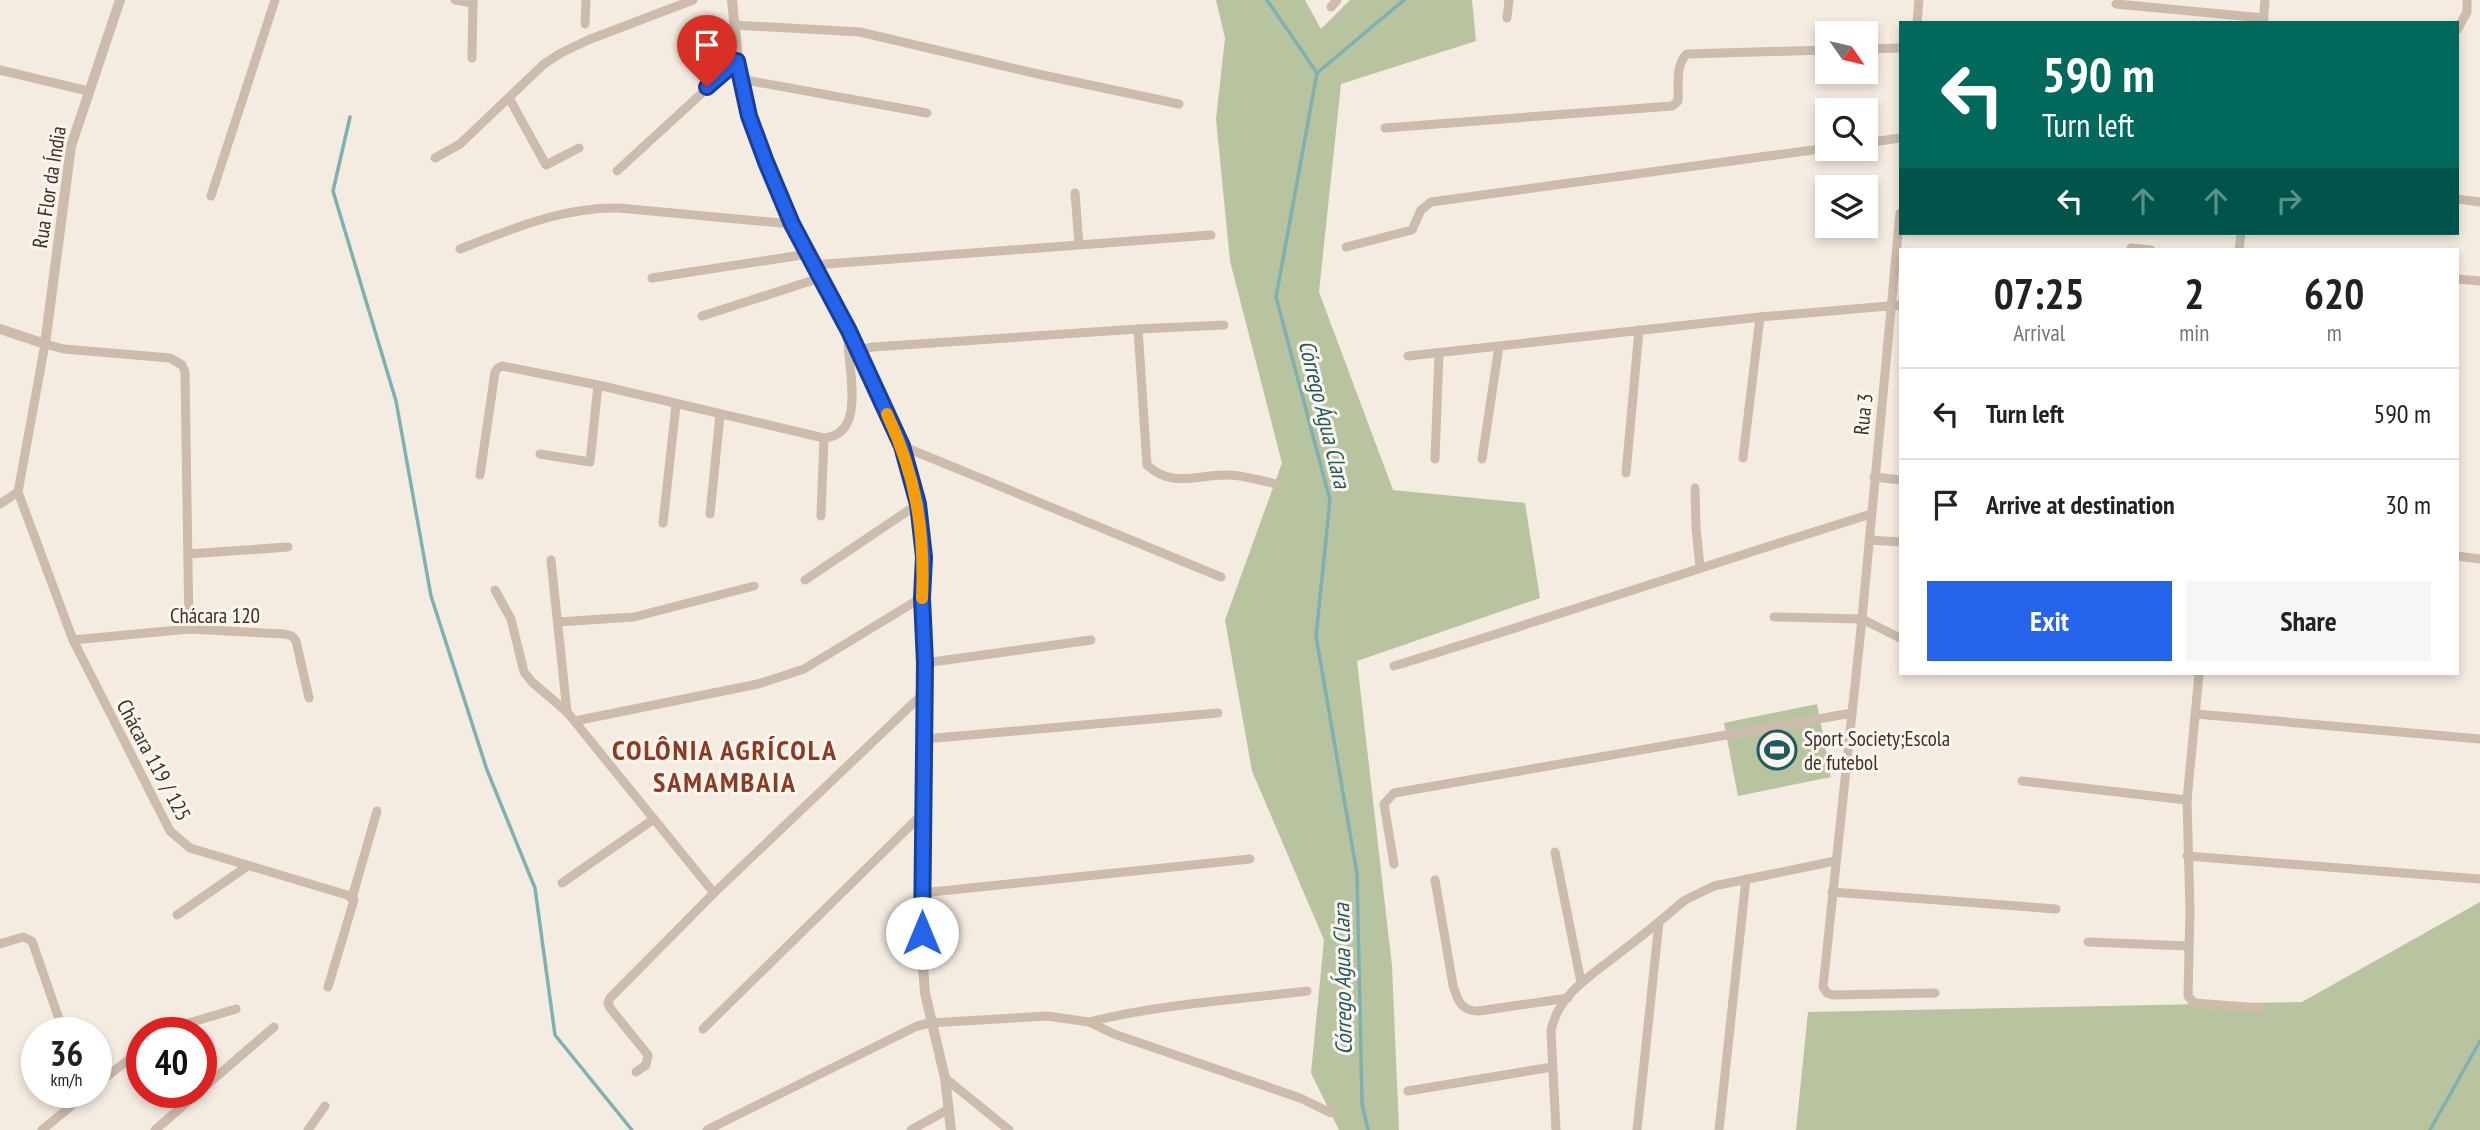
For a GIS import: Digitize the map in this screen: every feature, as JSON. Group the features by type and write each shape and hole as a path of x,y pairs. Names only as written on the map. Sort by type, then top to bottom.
{"street":[{"name":"Rua Flor da Índia","path":"45,344 69,157 88,91 120,0"},
{"path":"212,196 275,0"},
{"path":"455,0 473,1 472,58"},
{"path":"585,24 586,0"},
{"path":"435,158 460,144 544,64 561,53 693,0"},
{"path":"732,0 740,79 757,139 792,224 849,331 902,446 918,504 924,557 922,598 925,663 922,953 925,993 945,1078 951,1130"},
{"path":"1507,18 1509,0"},
{"path":"1917,21 1919,0"},
{"path":"2116,4 2263,20 2265,0"},
{"path":"2459,26 2467,12 2467,0"},
{"path":"734,24 860,32 1179,104"},
{"path":"1878,49 1899,48"},
{"path":"1385,128 1672,106 1678,101 1679,71 1682,59 1687,54 1815,50"},
{"path":"617,171 737,61"},
{"path":"0,70 88,91"},
{"path":"740,79 927,113"},
{"path":"509,99 546,165 579,148"},
{"path":"1878,141 1899,138"},
{"path":"1346,247 1412,230 1421,210 1432,202 1815,150"},
{"path":"1075,193 1079,244"},
{"path":"2459,199 2480,202"},
{"path":"460,249 554,215 592,207 792,224"},
{"path":"652,278 811,259 1211,235"},
{"name":"Rua 3","path":"1899,235 1896,304 1874,477 1862,619 1823,984 1827,993 1935,993"},
{"path":"702,316 820,278"},
{"path":"2459,279 2480,281"},
{"path":"1408,356 1896,304"},
{"path":"1743,458 1760,317"},
{"path":"858,350 1139,328 1224,326"},
{"path":"1139,328 1147,465 1163,477 1180,481 1226,475 1278,484"},
{"path":"0,329 64,349 170,358 182,365 185,372 189,629"},
{"path":"1626,473 1639,330"},
{"path":"480,475 495,372 502,366 598,385 824,438 837,437 846,429 850,415 852,378 847,350 849,331"},
{"path":"0,504 18,492 45,344"},
{"path":"1482,459 1499,346"},
{"path":"1435,459 1439,353"},
{"path":"540,454 590,463 598,385"},
{"path":"663,523 676,405"},
{"path":"710,514 720,415"},
{"path":"821,516 824,438"},
{"path":"902,446 1222,577"},
{"path":"1874,477 1899,480"},
{"path":"1695,488 1700,567"},
{"name":"Chácara 119 / 125","path":"18,492 73,640 170,831 190,848 353,899"},
{"path":"805,580 918,504"},
{"path":"1394,666 1871,514"},
{"path":"1868,540 1899,542"},
{"path":"188,554 288,547"},
{"path":"2459,556 2480,559"},
{"path":"551,560 567,712"},
{"path":"558,622 634,618 754,586"},
{"path":"495,590 511,619 524,672 531,682 575,721 714,893"},
{"path":"575,721 758,684 784,676 804,668 922,598"},
{"path":"1774,617 1862,619 1899,638"},
{"name":"Chácara 120","path":"73,640 189,629 284,634 292,636 296,641 309,698"},
{"path":"925,663 1091,640"},
{"path":"2199,675 2187,800 2190,909 2188,998 2194,1003 2261,1008"},
{"path":"636,1072 646,1065 648,1055 608,1003 610,998 714,893 923,694"},
{"path":"925,739 1218,713"},
{"path":"1394,864 1384,804 1394,793 1852,713"},
{"path":"2196,714 2480,739"},
{"path":"2022,781 2187,800"},
{"path":"328,987 377,811"},
{"path":"703,1029 922,814"},
{"path":"562,883 654,819"},
{"path":"1555,852 1581,982"},
{"path":"2187,856 2480,879"},
{"path":"922,893 1250,859"},
{"path":"1556,1130 1552,1067 1553,1020 1581,982 1685,900 1703,890 1835,861"},
{"path":"177,915 246,867"},
{"path":"1719,1130 1746,879"},
{"path":"1435,880 1453,985 1458,1001 1463,1006 1479,1011 1568,998"},
{"path":"1832,892 2056,909"},
{"path":"1637,1130 1660,922"},
{"path":"0,944 23,937 32,941 58,1017"},
{"path":"2088,942 2188,946"},
{"path":"1089,1022 1130,1013 1307,991"},
{"path":"211,1017 236,1009"},
{"path":"707,1130 917,1026 1047,1016 1089,1022 1114,1034 1300,1098 1331,1113"},
{"path":"217,1076 274,1027"},
{"path":"112,1072 126,1062"},
{"path":"1408,1091 1552,1067"},
{"path":"945,1078 1009,1130"},
{"path":"308,1130 325,1106"},
{"path":"42,1130 69,1108"},
{"path":"155,1130 180,1108"},
{"path":"911,1130 950,1110"}],"green space":[{"path":"1216,0 1305,0 1321,29 1350,0 1472,0 1476,41 1341,84 1319,292 1393,490 1525,503 1540,598 1357,661 1392,966 1399,1130 1339,1130 1311,1073 1324,940 1252,771 1225,620 1282,463 1230,261 1216,119 1225,38"},
{"name":"Sport Society;Escola de futebol","path":"1817,704 1831,777 1738,796 1724,723"},
{"path":"2480,902 2480,1130 1796,1130 1808,1012 2302,1002"}],"waterway":[{"path":"1267,0 1317,73"},
{"name":"Córrego Água Clara","path":"1368,1130 1362,1104 1357,874 1316,636 1330,500 1276,297 1317,73 1404,0"},
{"path":"350,117 333,191 396,401 431,596 487,770 535,888 555,1035 632,1130"},
{"path":"2430,1130 2480,1041"}],"slow traffic":[{"path":"887,414 902,446 918,504 924,557 922,598"}],"place":[{"name":"Sport Society;Escola de futebol","path":"1777,750"}],"district":[{"name":"COLÔNIA AGRÍCOLA SAMAMBAIA","path":"725,765"}],"route":[{"path":"707,87 737,61 749,116 792,224 849,331 902,446 913,481 924,557 922,933"}]}
